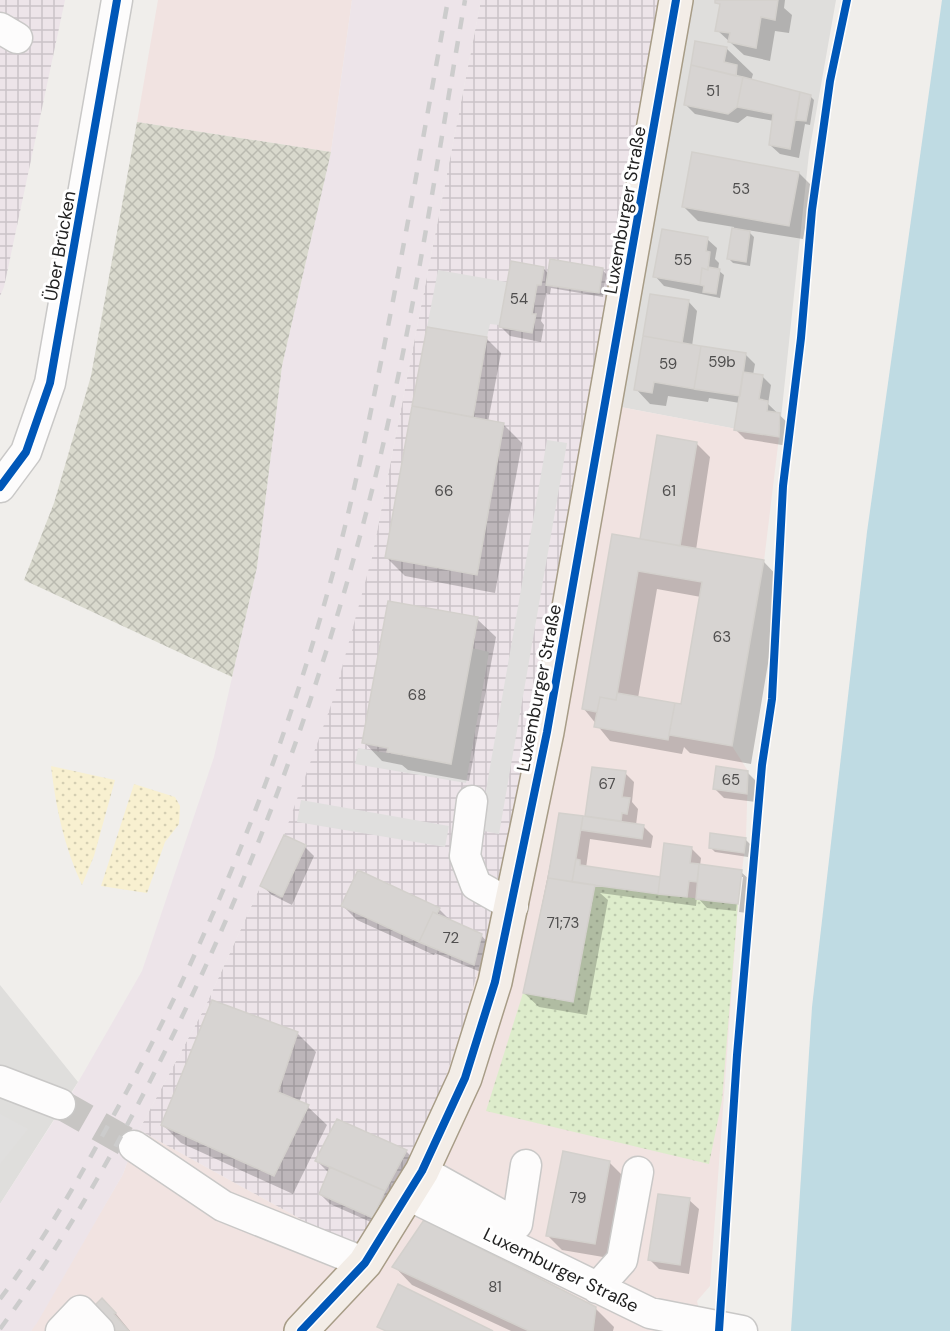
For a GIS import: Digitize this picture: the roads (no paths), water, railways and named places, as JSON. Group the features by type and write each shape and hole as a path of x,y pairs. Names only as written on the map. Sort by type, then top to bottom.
{"main road":[{"name":"Luxemburger Straße","path":"301,1331 366,1263 415,1183 465,1077 495,982 513,906 549,722 616,354 676,0"}],"street":[{"name":"Über Brücken","path":"0,487 26,452 50,383 117,0"},
{"path":"472,801 465,856 477,885 513,906"},
{"path":"0,1082 60,1104"},
{"path":"134,1146 223,1206 366,1263"},
{"path":"415,1183 517,1224 526,1165"},
{"path":"597,1288 622,1260 638,1172"},
{"name":"Luxemburger Straße","path":"415,1183 597,1288 649,1322 731,1329"},
{"path":"61,1331 80,1311 99,1331"}],"water":[{"path":"942,0 950,0 950,1331 791,1331 812,1007 867,532"}],"tunnel":[{"path":"60,1104 134,1146"}],"railway":[{"path":"0,1299 35,1249 98,1144 163,1020 230,874 287,724 312,647 353,493 415,186 448,0"},
{"path":"0,1329 73,1220 138,1105 207,963 262,834 287,768 332,634 385,437 411,313 465,0"}]}
